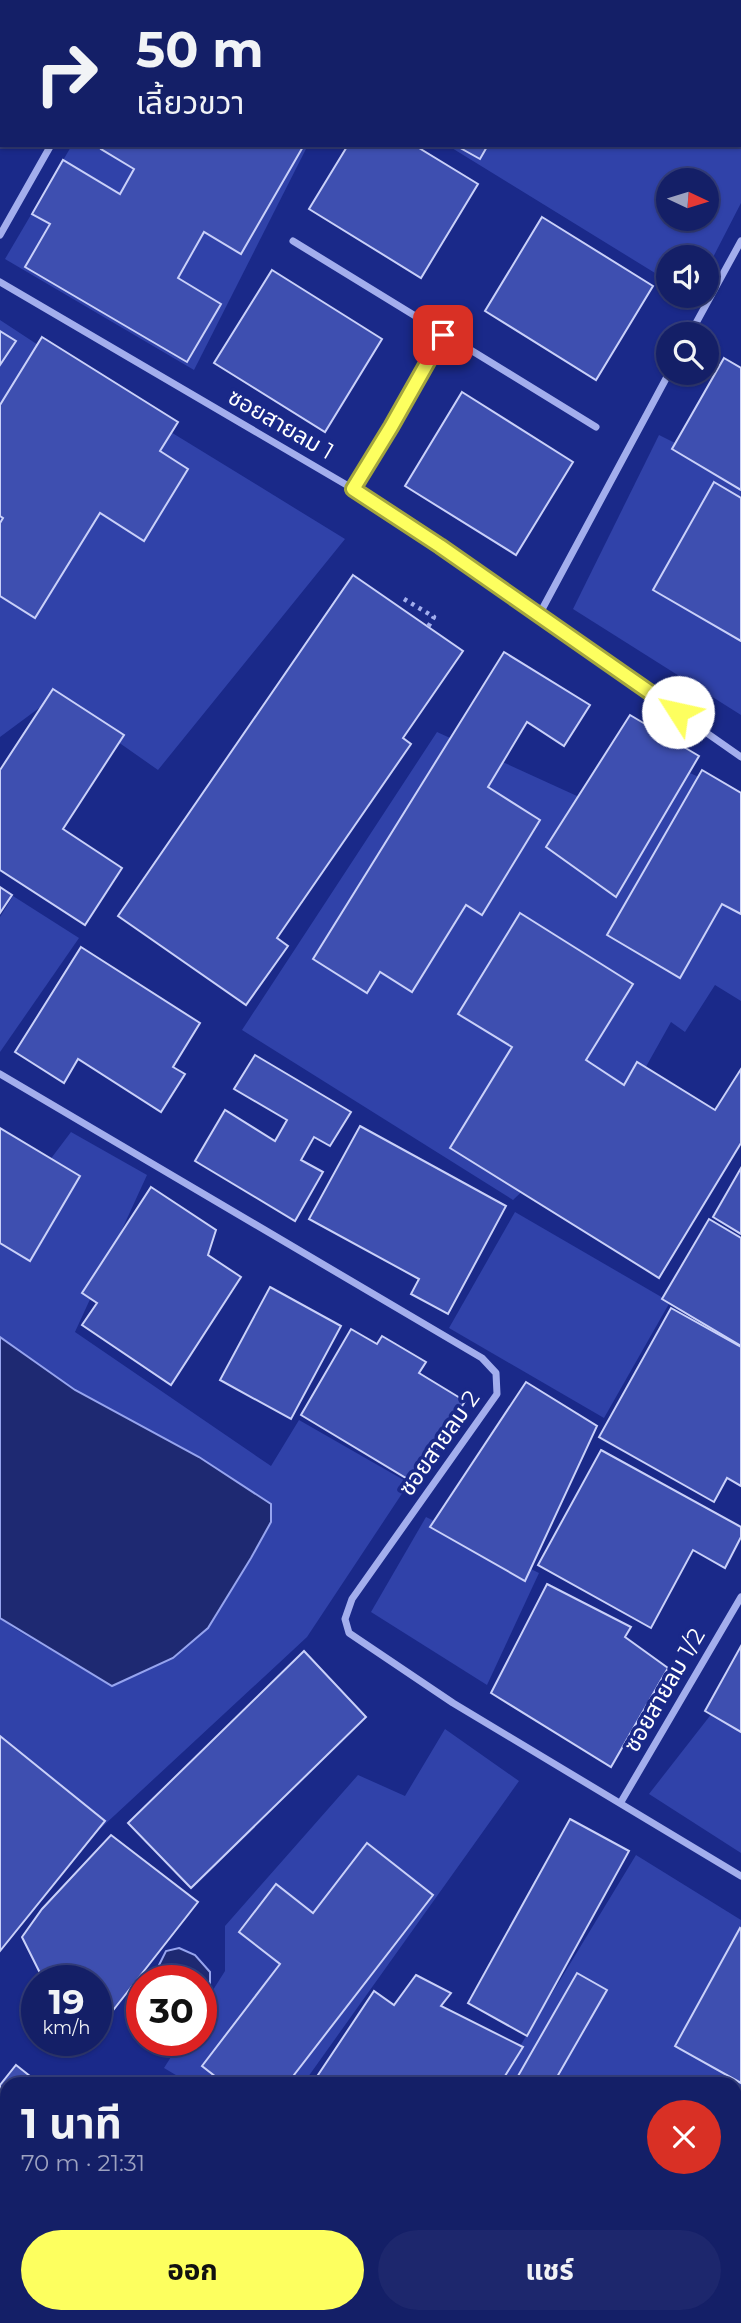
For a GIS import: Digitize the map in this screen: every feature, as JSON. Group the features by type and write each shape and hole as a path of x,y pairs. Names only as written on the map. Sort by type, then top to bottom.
{"street":[{"path":"0,235 50,147"},
{"path":"293,241 596,427"},
{"path":"697,322 741,241"},
{"name":"ซอยสายลม 1","path":"0,282 353,489 440,546 741,757"},
{"path":"353,489 443,335"},
{"path":"539,615 663,385"},
{"name":"ซอยสายลม 2","path":"0,1074 482,1358 496,1373 498,1394 352,1599 345,1619 349,1633 453,1703 741,1876"},
{"name":"ซอยสายลม 1/2","path":"621,1802 741,1597"}],"path":[{"path":"404,599 434,617 428,627"}],"shaded area":[{"path":"71,147 307,147 194,370 5,259"},
{"path":"450,147 741,147 741,203 719,246 656,245 656,274"},
{"path":"0,320 174,434 345,539 158,770 54,697 0,737"},
{"path":"659,435 741,476 741,715 573,609"},
{"path":"437,732 623,817 661,760 741,796 741,1001 715,985 685,1032 671,1022 638,1081 513,1200 242,1030"},
{"path":"13,896 79,938 0,1052 0,917"},
{"path":"71,1132 147,1175 75,1332 271,1466 299,1420 409,1483 307,1637 88,1840 0,1769 0,1618 112,1686 173,1658 207,1628 271,1522 271,1505 199,1457 75,1390 0,1337 0,1220 3,1222"},
{"path":"515,1212 670,1302 604,1418 449,1328"},
{"path":"0,1337 75,1390 199,1457 271,1504 271,1522 208,1628 173,1658 112,1686 0,1618"},
{"path":"426,1517 539,1573 487,1685 371,1612"},
{"path":"741,1676 741,1853 649,1794"},
{"path":"445,1729 519,1781 308,2077 179,2077 164,2068 172,2056 217,2056 217,1984 225,1971 225,1926 358,1775 405,1796"},
{"path":"636,1855 741,1920 741,2077 501,2077"},
{"path":"179,1948 195,1955 204,1965 159,1965 166,1951"}],"building":[{"path":"303,147 241,254 204,232 178,278 221,304 187,362 25,267 50,224 32,214 63,160 120,194 134,169 101,149"},
{"path":"347,147 417,147 478,184 421,278 309,209"},
{"path":"459,147 487,147 480,159"},
{"path":"542,217 653,286 596,380 485,311"},
{"path":"272,270 382,339 325,432 214,363"},
{"path":"0,331 16,341 0,365"},
{"path":"42,337 178,422 160,451 188,469 144,541 100,513 35,618 0,596 0,523 3,518 0,516 0,405"},
{"path":"724,358 741,368 741,490 672,449 709,385 719,385 719,367"},
{"path":"462,392 573,462 516,555 405,486"},
{"path":"714,482 741,498 741,641 653,590"},
{"path":"353,575 463,651 403,738 411,744 277,938 288,946 246,1005 118,916"},
{"path":"504,652 590,705 564,746 527,722 488,787 540,820 482,915 466,905 412,992 380,972 367,993 313,959"},
{"path":"53,689 124,735 63,829 122,868 85,925 0,870 0,770"},
{"path":"630,715 699,756 616,897 546,847"},
{"path":"702,770 741,793 741,914 722,904 680,978 607,935"},
{"path":"0,887 12,895 0,913"},
{"path":"520,913 633,984 586,1060 624,1085 637,1062 715,1110 741,1069 741,1143 659,1278 450,1148 512,1047 458,1014"},
{"path":"81,947 200,1023 173,1067 185,1074 161,1112 78,1059 64,1083 15,1052"},
{"path":"255,1055 351,1112 330,1146 314,1137 301,1160 323,1172 295,1221 195,1161 225,1110 275,1141 287,1120 234,1089"},
{"path":"360,1126 506,1206 448,1314 411,1294 419,1279 309,1219"},
{"path":"0,1128 80,1176 30,1261 0,1243"},
{"path":"741,1168 741,1234 713,1217"},
{"path":"151,1187 216,1230 208,1255 241,1277 171,1385 82,1325 97,1303 82,1293"},
{"path":"709,1219 741,1238 741,1346 662,1299"},
{"path":"270,1287 341,1326 291,1419 220,1380"},
{"path":"671,1308 741,1347 741,1486 727,1478 714,1502 599,1437"},
{"path":"351,1329 377,1344 382,1336 426,1362 419,1373 465,1401 416,1484 301,1415"},
{"path":"526,1382 597,1426 525,1581 430,1527"},
{"path":"601,1450 741,1527 741,1537 725,1568 693,1550 651,1628 538,1565"},
{"path":"547,1584 631,1627 625,1637 668,1668 611,1767 491,1693"},
{"path":"741,1646 741,1732 705,1711"},
{"path":"304,1651 366,1717 191,1888 128,1823"},
{"path":"0,1736 105,1821 0,1951"},
{"path":"570,1819 629,1851 527,2036 468,2003"},
{"path":"111,1835 198,1902 149,1965 126,1965 126,1994 112,2012 112,1965 36,1965 22,1937 42,1909"},
{"path":"367,1843 433,1895 292,2077 216,2077 202,2066 210,2056 217,2056 217,2046 280,1964 239,1932 276,1884 313,1913"},
{"path":"740,1928 741,2077 730,2077 675,2046"},
{"path":"577,1973 607,1990 557,2077 517,2077"},
{"path":"416,1975 451,1993 441,2006 523,2047 504,2077 317,2077 374,1991 394,2005"},
{"path":"16,2065 31,2077 6,2077"}],"route":[{"path":"443,335 353,489 440,546 678,712"}]}
